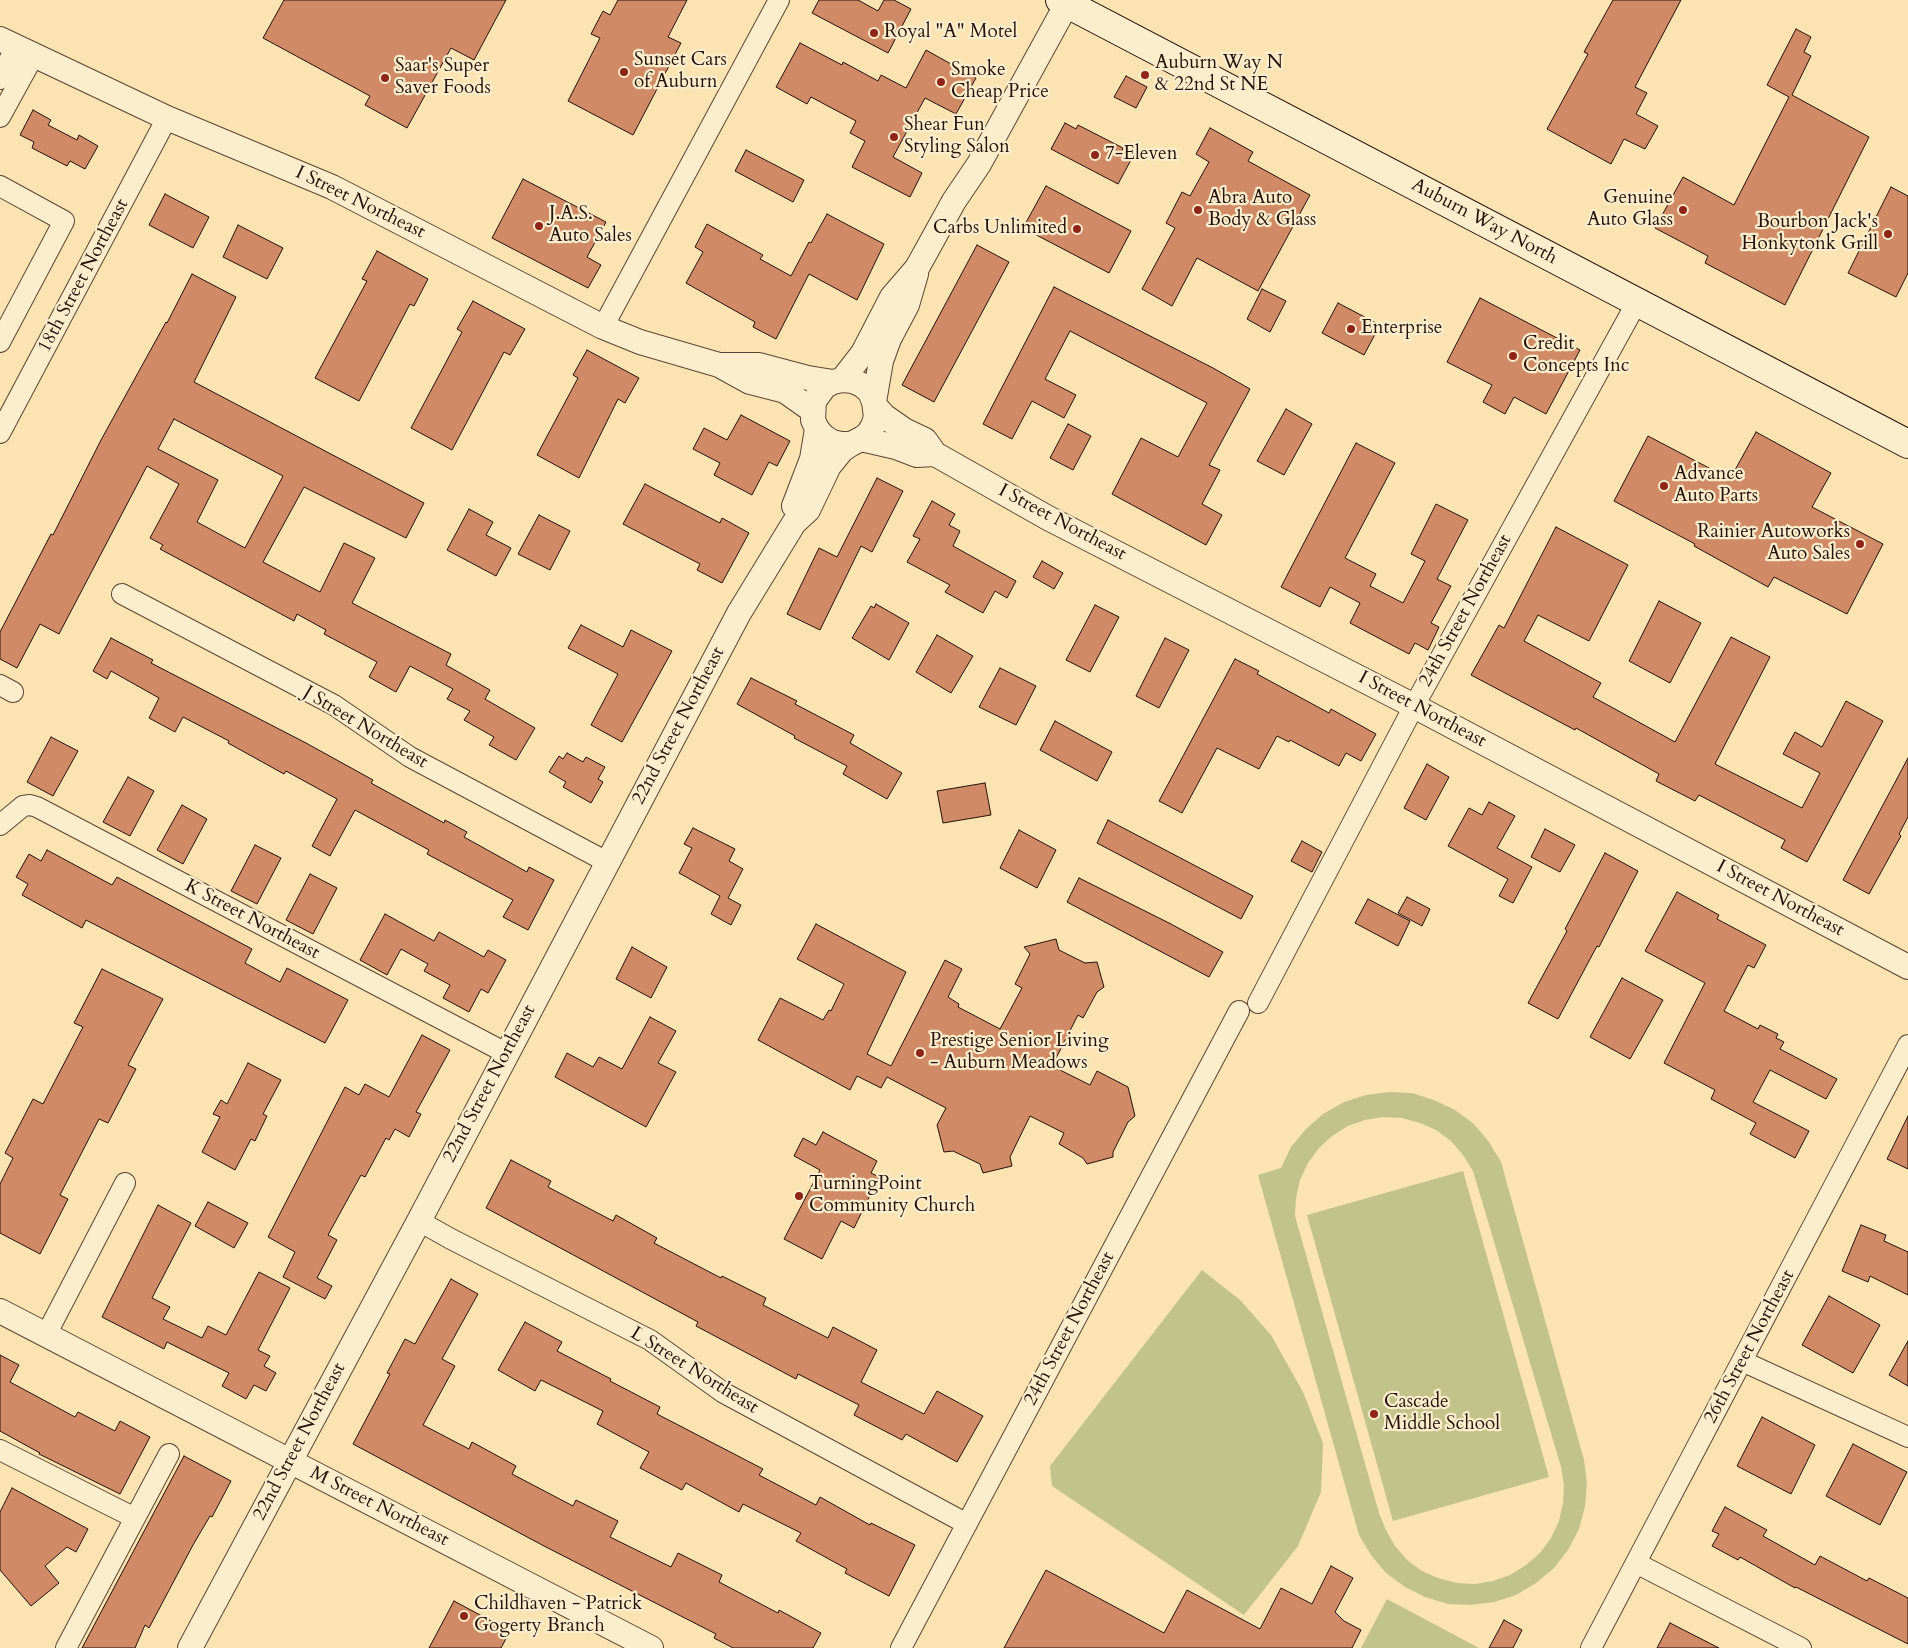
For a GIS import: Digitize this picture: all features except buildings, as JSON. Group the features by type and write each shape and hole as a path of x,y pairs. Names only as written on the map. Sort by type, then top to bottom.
{"main road":[{"name":"Auburn Way North","path":"1065,1 1908,444"}],"street":[{"path":"603,327 779,0"},
{"path":"815,420 819,393 825,386 838,381 863,353 892,297 917,268 954,201 979,164 1065,1"},
{"path":"0,79 17,47"},
{"path":"0,117 17,47"},
{"name":"I Street Northeast","path":"17,47 167,118 332,187 603,327 640,342 719,365 750,382 785,391 815,420 823,436 832,442 841,444 856,441 896,447 917,455 935,454"},
{"name":"18th Street Northeast","path":"0,433 167,118"},
{"path":"0,186 64,221 0,342"},
{"path":"856,441 868,434 874,426 881,361 888,339 907,306 917,268"},
{"name":"24th Street Northeast","path":"1258,1002 1414,706 1637,302"},
{"name":"I Street Northeast","path":"719,365 759,366 838,381 853,381 862,385 870,392 875,404 884,416 904,430 925,440 935,454 1048,518 1414,706 1908,967"},
{"name":"22nd Street Northeast","path":"794,523 794,502 812,459 815,420"},
{"name":"22nd Street Northeast","path":"190,1648 419,1221 739,613 794,523 808,510 829,466 842,450 856,441"},
{"name":"J Street Northeast","path":"122,594 334,706 410,757 608,862"},
{"name":"K Street Northeast","path":"0,825 23,806 37,807 506,1053"},
{"name":"24th Street Northeast","path":"901,1648 1239,1010"},
{"name":"26th Street Northeast","path":"1591,1648 1908,1045"},
{"path":"46,1335 125,1183"},
{"name":"L Street Northeast","path":"419,1221 650,1340 724,1394 967,1524"},
{"name":"M Street Northeast","path":"0,1311 650,1648"},
{"path":"1742,1362 1908,1436"},
{"path":"1,1451 135,1518"},
{"path":"66,1648 169,1454"},
{"path":"1636,1562 1801,1648"}],"green space":[{"path":"1389,1092 1412,1093 1434,1100 1455,1110 1474,1124 1489,1142 1501,1162 1584,1460 1587,1483 1585,1506 1579,1529 1568,1550 1554,1568 1536,1583 1516,1595 1494,1602 1471,1605 1448,1604 1425,1597 1405,1587 1386,1573 1371,1555 1359,1535 1258,1175 1281,1168 1291,1147 1306,1129 1323,1114 1344,1102 1366,1095","holes":["1383,1117 1402,1118 1436,1130 1451,1141 1473,1171 1561,1467 1564,1485 1563,1503 1559,1521 1551,1538 1540,1553 1526,1565 1510,1575 1493,1581 1475,1584 1457,1583 1422,1571 1407,1560 1395,1546 1386,1530 1379,1513 1295,1216 1300,1180 1308,1163 1319,1148 1332,1136 1348,1126 1365,1120"]},
{"path":"1463,1171 1549,1477 1393,1521 1307,1215"},
{"path":"1202,1270 1240,1300 1271,1335 1303,1392 1323,1443 1321,1492 1298,1546 1244,1615 1052,1486 1050,1466"},
{"path":"1387,1599 1479,1648 1361,1648"}],"place":[{"name":"Royal \"A\" Motel","path":"874,33"},
{"name":"Sunset Cars of Auburn","path":"624,72"},
{"name":"Auburn Way N & 22nd St NE","path":"1145,75"},
{"name":"Saar's Super Saver Foods","path":"385,78"},
{"name":"Smoke Cheap Price","path":"941,82"},
{"name":"Shear Fun Styling Salon","path":"894,137"},
{"name":"7-Eleven","path":"1095,155"},
{"name":"Abra Auto Body & Glass","path":"1198,210"},
{"name":"Genuine Auto Glass","path":"1683,210"},
{"name":"J.A.S. Auto Sales","path":"539,226"},
{"name":"Carbs Unlimited","path":"1077,229"},
{"name":"Bourbon Jack's Honkytonk Grill","path":"1888,234"},
{"name":"Enterprise","path":"1351,329"},
{"name":"Credit Concepts Inc","path":"1513,356"},
{"name":"Advance Auto Parts","path":"1664,486"},
{"name":"Rainier Autoworks Auto Sales","path":"1860,544"},
{"name":"Prestige Senior Living - Auburn Meadows","path":"920,1053"},
{"name":"TurningPoint Community Church","path":"799,1196"},
{"name":"Cascade Middle School","path":"1374,1414"},
{"name":"Childhaven - Patrick Gogerty Branch","path":"464,1616"}]}
